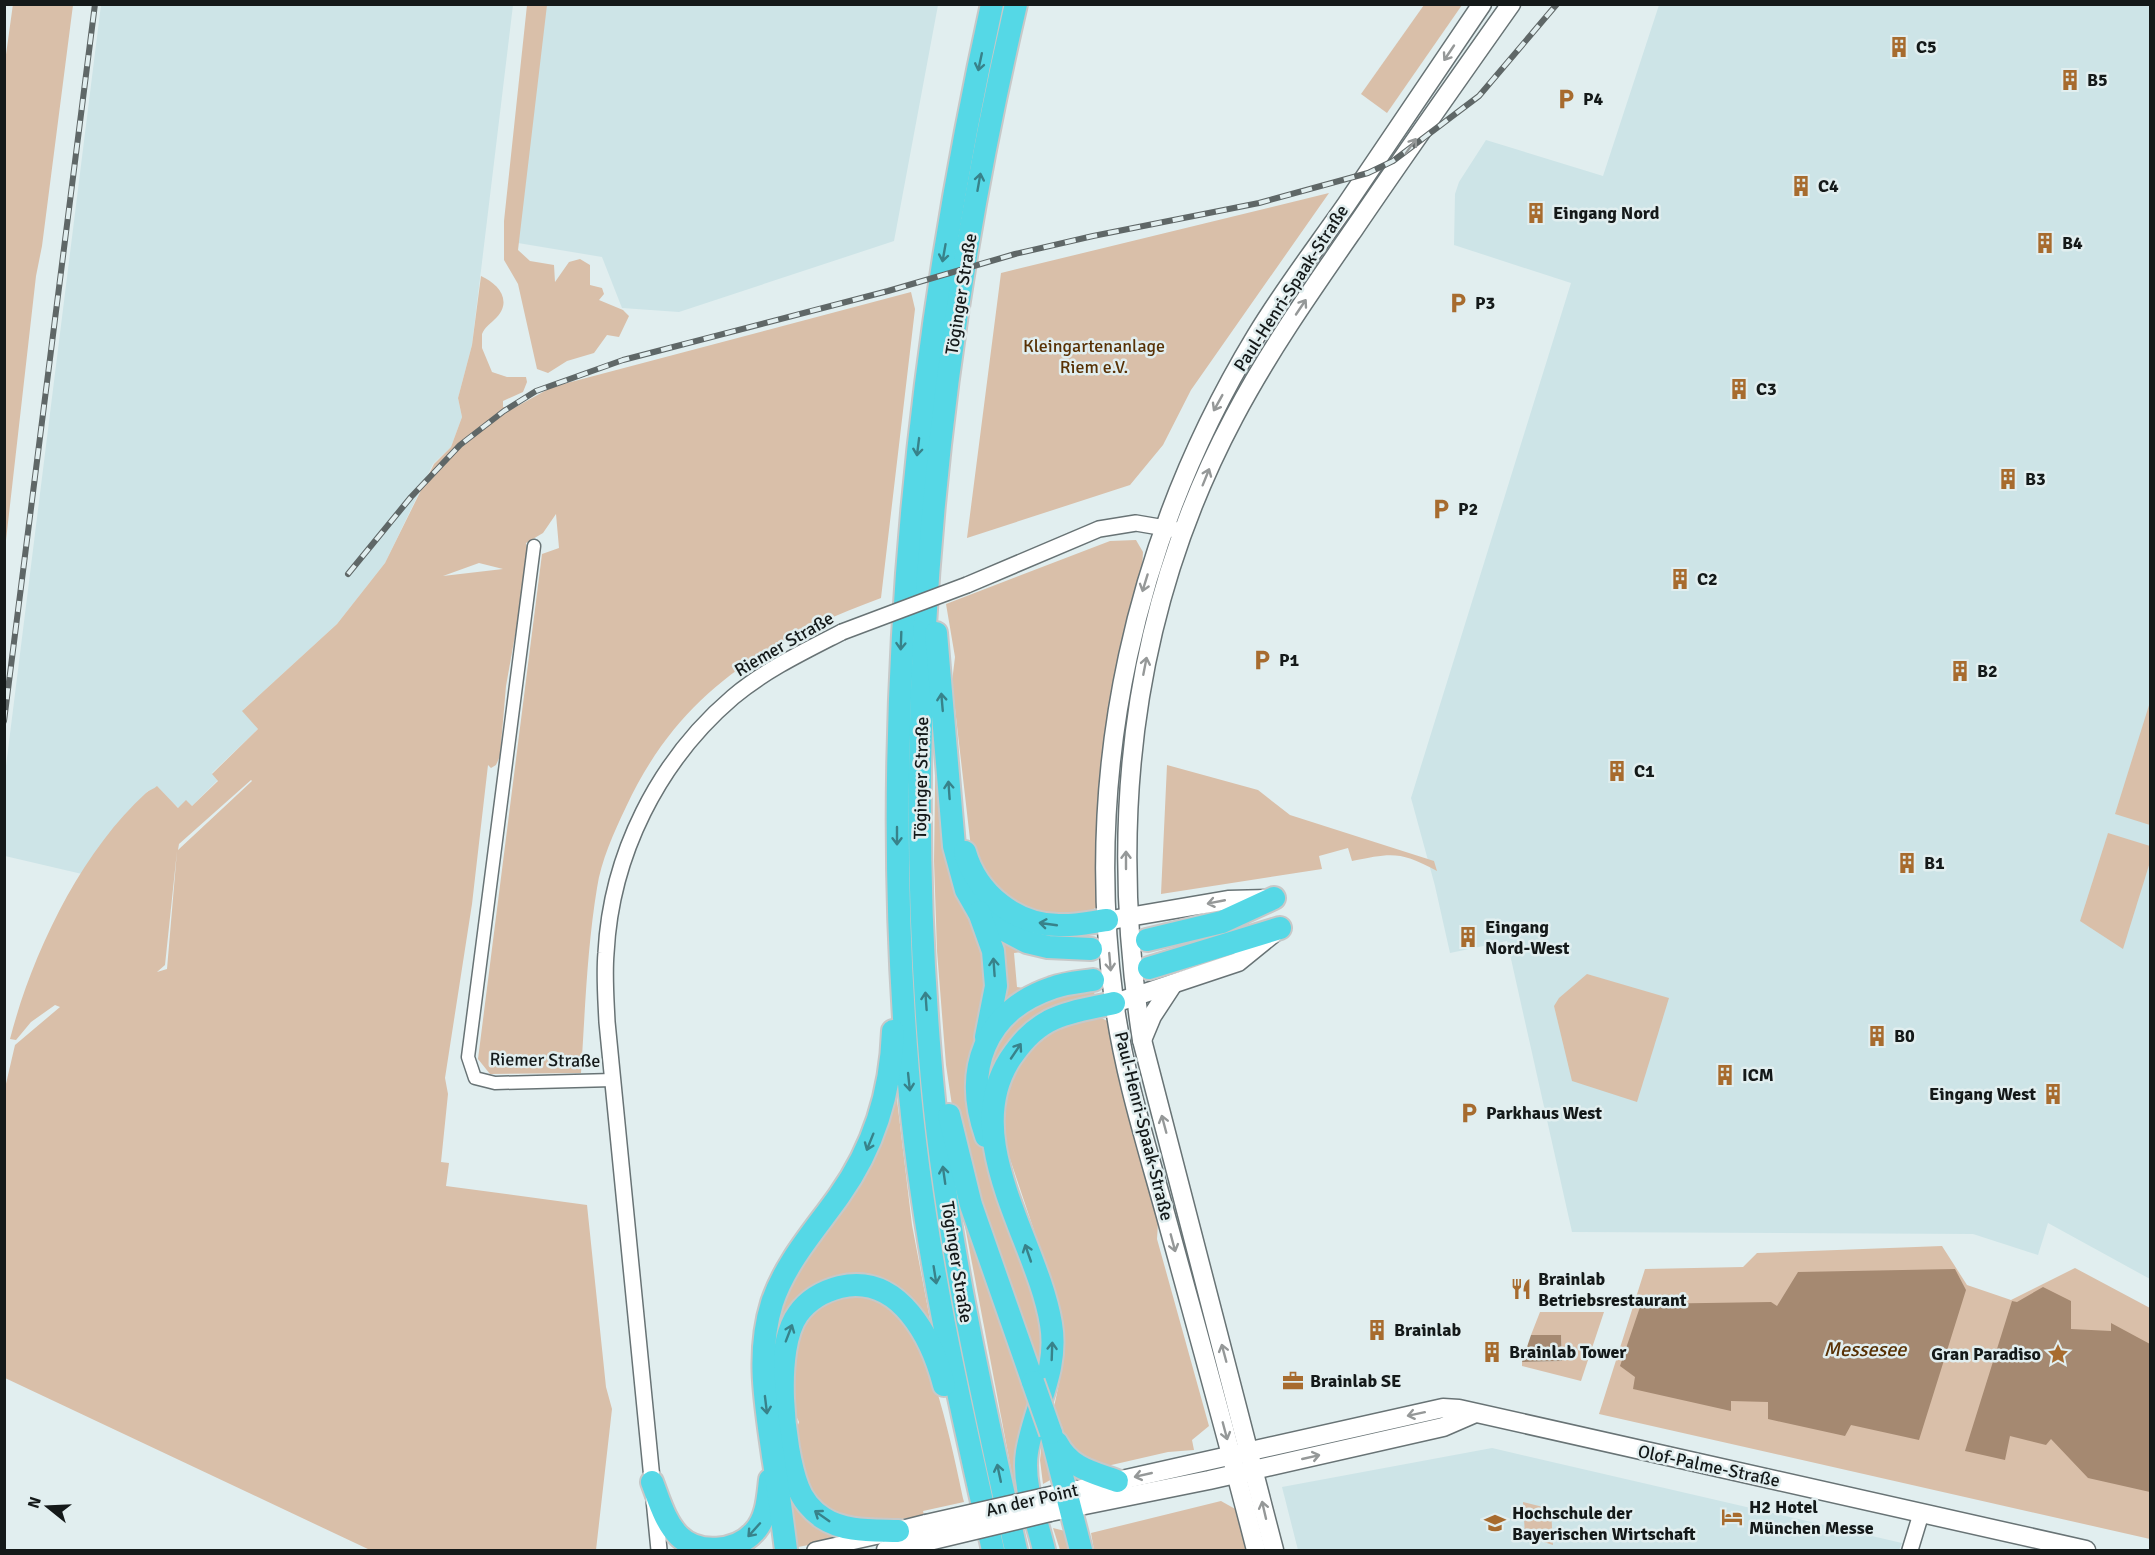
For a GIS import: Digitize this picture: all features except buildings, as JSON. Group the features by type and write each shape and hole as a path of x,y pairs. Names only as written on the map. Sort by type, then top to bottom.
{"highway":[{"name":"Töginger Straße","path":"992,4 971,100 942,261 911,502 897,743 897,864 908,1074 918,1164 936,1279 968,1442 993,1551"},
{"name":"Töginger Straße","path":"1016,4 998,81 969,237 951,358 929,552 922,668 919,808 922,933 930,1059 958,1275 1017,1551"},
{"path":"929,552 952,820 961,879 978,911 993,951 996,986 977,1069 976,1102 1051,1324 1053,1352 1049,1379 1027,1454 1027,1478 1044,1551"},
{"path":"952,820 967,859 986,891 1007,910 1032,921 1059,926 1117,919"},
{"path":"1147,940 1222,922 1274,898"},
{"path":"978,911 989,922 1027,942 1048,947 1091,949"},
{"path":"1149,968 1280,928"},
{"path":"786,1551 763,1377 763,1347 770,1312 788,1268 840,1194 869,1146 886,1096 892,1049 894,1006 901,961"},
{"path":"984,1046 996,1025 1019,1004 1053,987 1093,980"},
{"path":"1000,1171 993,1124 995,1097 1005,1067 1018,1047 1028,1034 1050,1020 1125,1000"},
{"path":"930,1059 945,1097 971,1205 1051,1433 1068,1461 1081,1469 1117,1481"},
{"path":"898,1532 849,1528 830,1522 814,1511 797,1486 790,1449 782,1365 785,1342 798,1314 818,1297 843,1287 870,1288 901,1304 924,1333 939,1367 951,1413 968,1442"},
{"path":"1051,1433 1058,1503 1081,1551"},
{"path":"652,1482 663,1512 680,1538 690,1544 708,1549 731,1546 754,1533 762,1519 773,1455"}],"main road":[{"name":"Paul-Henri-Spaak-Straße","path":"1246,1472 1231,1455 1130,1085 1107,795 1119,696 1135,619 1163,528 1191,458 1257,334 1482,4"},
{"name":"Paul-Henri-Spaak-Straße","path":"1117,919 1139,697 1155,622 1184,531 1233,419 1275,345 1511,4"},
{"path":"1117,919 1227,900 1274,898"},
{"path":"1125,1000 1238,962 1280,928"},
{"path":"1142,1040 1152,1016 1173,984"},
{"name":"Paul-Henri-Spaak-Straße","path":"1125,1000 1142,1040 1250,1451 1246,1472"},
{"path":"1151,1163 1173,1157"},
{"name":"Olof-Palme-Straße","path":"1250,1451 1443,1408 2086,1551"},
{"path":"1246,1472 1443,1427 1473,1414"},
{"name":"An der Point","path":"1058,1503 1117,1481 1250,1451"},
{"path":"1246,1472 1256,1551"},
{"path":"1246,1472 1274,1551"},
{"name":"An der Point","path":"886,1551 927,1532 1058,1503 1246,1472"},
{"name":"An der Point","path":"898,1532 927,1532"}],"street":[{"name":"Riemer Straße","path":"659,1551 606,1010 608,932 613,897 623,863 645,807 684,749 734,696 798,654 843,632 967,585 1099,529 1121,523 1184,531"},
{"name":"Riemer Straße","path":"534,546 468,1058 475,1078 495,1083 613,1080"},
{"path":"1910,1551 1922,1514"},
{"name":"An der Point","path":"814,1551 898,1532"}],"shaded area":[{"path":"101,5 513,5 472,345 458,398 462,417 451,447 433,464 385,563 337,624 243,710 258,729 212,773 218,780 192,806 179,808 155,789 148,791 118,825 82,874 5,856 5,774"},
{"path":"538,5 938,5 894,241 679,312 622,308 602,257 512,242"},
{"path":"1659,5 2150,5 2150,1279 2048,1223 2038,1255 1973,1234 1572,1232 1507,941 1450,953 1435,886 1411,798 1571,283 1454,245 1455,194 1459,182 1486,140 1603,176"},
{"path":"1492,1448 1902,1543 1899,1550 1298,1550 1282,1487"}],"green space":[{"path":"13,4 73,5 42,246 36,276 5,549 4,69"},
{"path":"527,5 547,5 518,250 530,261 554,265 555,282 569,262 580,259 590,265 590,285 602,288 604,294 599,300 623,310 629,316 619,337 607,335 594,353 567,361 548,373 537,369 518,284 504,260 504,221"},
{"path":"1424,5 1462,5 1387,113 1361,94"},
{"name":"Kleingartenanlage Riem e.V.","path":"1329,193 1191,390 1163,445 1130,485 967,538 1001,273"},
{"path":"481,276 488,279 498,289 503,300 500,313 482,334 482,348 492,372 507,377 526,377 527,382 523,392 503,401 503,407 514,408 552,387 911,292 915,309 881,598 800,632 764,652 730,675 700,701 672,731 648,766 617,826 599,878 589,957 581,1073 490,1074 478,1059 542,554 559,548 556,514 543,533 526,543 529,557 506,686 500,756 496,765 491,768 488,765 472,904 445,1078 448,1094 441,1162 449,1163 446,1186 587,1205 606,1387 612,1409 596,1550 370,1550 5,1378 5,1088 15,1045 60,1007 55,1005 31,1022 16,1040 10,1039 19,1006 45,940 80,875 122,817 146,793 157,786 178,808 186,800 192,806 218,781 212,774 258,729 242,711 337,624 385,563 434,464 451,447 462,417 458,398 472,345","holes":["479,563 503,569 443,576","251,780 252,781 178,850 179,844","177,851 167,969 157,972 165,965"]},
{"path":"1136,540 1143,552 1142,570 1116,677 1098,906 1087,914 1034,914 989,883 971,848 952,682 955,657 946,604 1110,541"},
{"path":"2150,702 2150,825 2115,814"},
{"path":"936,719 971,915 987,960 975,1126 1044,1320 1039,1375 954,1119 946,1065 937,951 934,861"},
{"path":"1167,765 1258,790 1290,815 1434,861 1437,871 1414,860 1396,855 1352,861 1348,848 1319,856 1322,869 1161,894"},
{"path":"2108,833 2150,846 2150,862 2123,949 2080,921"},
{"path":"991,930 1029,951 1014,953 1017,987 1024,988 997,1012"},
{"path":"1587,974 1669,998 1637,1102 1572,1081 1554,1006 1559,998"},
{"path":"1094,991 1095,998 1041,1018 1015,1036 1004,1048 988,1086 986,1060 1017,1014 1062,994"},
{"path":"1096,1015 1111,1023 1158,1223 1157,1239 1209,1426 1192,1440 1194,1450 1168,1452 1107,1466 1091,1464 1062,1441 1054,1407 1061,1374 1063,1337 1056,1296 1009,1156 999,1112 1008,1074 1035,1039"},
{"path":"895,1083 912,1225 932,1330 887,1283 795,1301 787,1473 856,1536 798,1547 792,1537 773,1333 783,1296"},
{"path":"957,1184 1029,1384 1031,1413 1022,1489 1015,1490"},
{"path":"1942,1246 1967,1285 2011,1300 2075,1268 2150,1308 2150,1539 1599,1414 1645,1269 1743,1267 1757,1253"},
{"path":"838,1294 884,1298 900,1310 914,1332 937,1390 964,1502 923,1511 924,1515 885,1521 866,1521 847,1519 831,1513 817,1503 806,1488 796,1444 799,1422 792,1407 795,1328 816,1305"},
{"path":"1540,1312 1604,1312 1581,1381 1522,1366 1522,1362 1562,1361 1561,1335 1531,1335"},
{"path":"1043,1431 1052,1479 1043,1484 1040,1460"},
{"path":"1221,1501 1237,1510 1248,1550 1094,1550 1091,1533"},
{"path":"1523,1502 1551,1509 1553,1545 1525,1536"},
{"path":"1053,1528 1065,1531 1074,1550 1060,1550"}],"water":[{"name":"Messesee","path":"1955,1269 1966,1290 1919,1440 1851,1425 1845,1436 1768,1419 1768,1402 1731,1401 1731,1411 1633,1389 1635,1377 1620,1366 1641,1304 1771,1302 1777,1306 1798,1272"},
{"path":"2043,1287 2071,1301 2071,1329 2111,1331 2111,1323 2150,1344 2150,1492 2088,1478 2051,1439 2046,1445 2010,1436 2005,1460 1965,1451 2012,1301 2017,1302"},
{"path":"1531,1335 1561,1335 1562,1361 1522,1362"}],"railway":[{"path":"4,721 95,4"},
{"path":"348,574 411,497 460,445 504,411 536,391 623,360 888,291 1015,254 1259,203 1368,173 1393,161 1479,96 1557,4"}],"place":[{"name":"C5","path":"1899,47"},
{"name":"B5","path":"2070,80"},
{"name":"P4","path":"1566,99"},
{"name":"C4","path":"1801,186"},
{"name":"Eingang Nord","path":"1536,213"},
{"name":"B4","path":"2045,243"},
{"name":"P3","path":"1458,303"},
{"name":"C3","path":"1739,389"},
{"name":"B3","path":"2008,479"},
{"name":"P2","path":"1441,509"},
{"name":"C2","path":"1680,579"},
{"name":"P1","path":"1262,660"},
{"name":"B2","path":"1960,671"},
{"name":"C1","path":"1617,771"},
{"name":"B1","path":"1907,863"},
{"name":"Eingang Nord-West","path":"1468,937"},
{"name":"B0","path":"1877,1036"},
{"name":"ICM","path":"1725,1075"},
{"name":"Eingang West","path":"2053,1094"},
{"name":"Parkhaus West","path":"1469,1113"},
{"name":"Brainlab Betriebsrestaurant","path":"1521,1289"},
{"name":"Brainlab","path":"1377,1330"},
{"name":"Brainlab Tower","path":"1492,1352"},
{"name":"Gran Paradiso","path":"2058,1354"},
{"name":"Brainlab SE","path":"1293,1381"},
{"name":"H2 Hotel München Messe","path":"1732,1517"},
{"name":"Hochschule der Bayerischen Wirtschaft","path":"1495,1523"}]}
